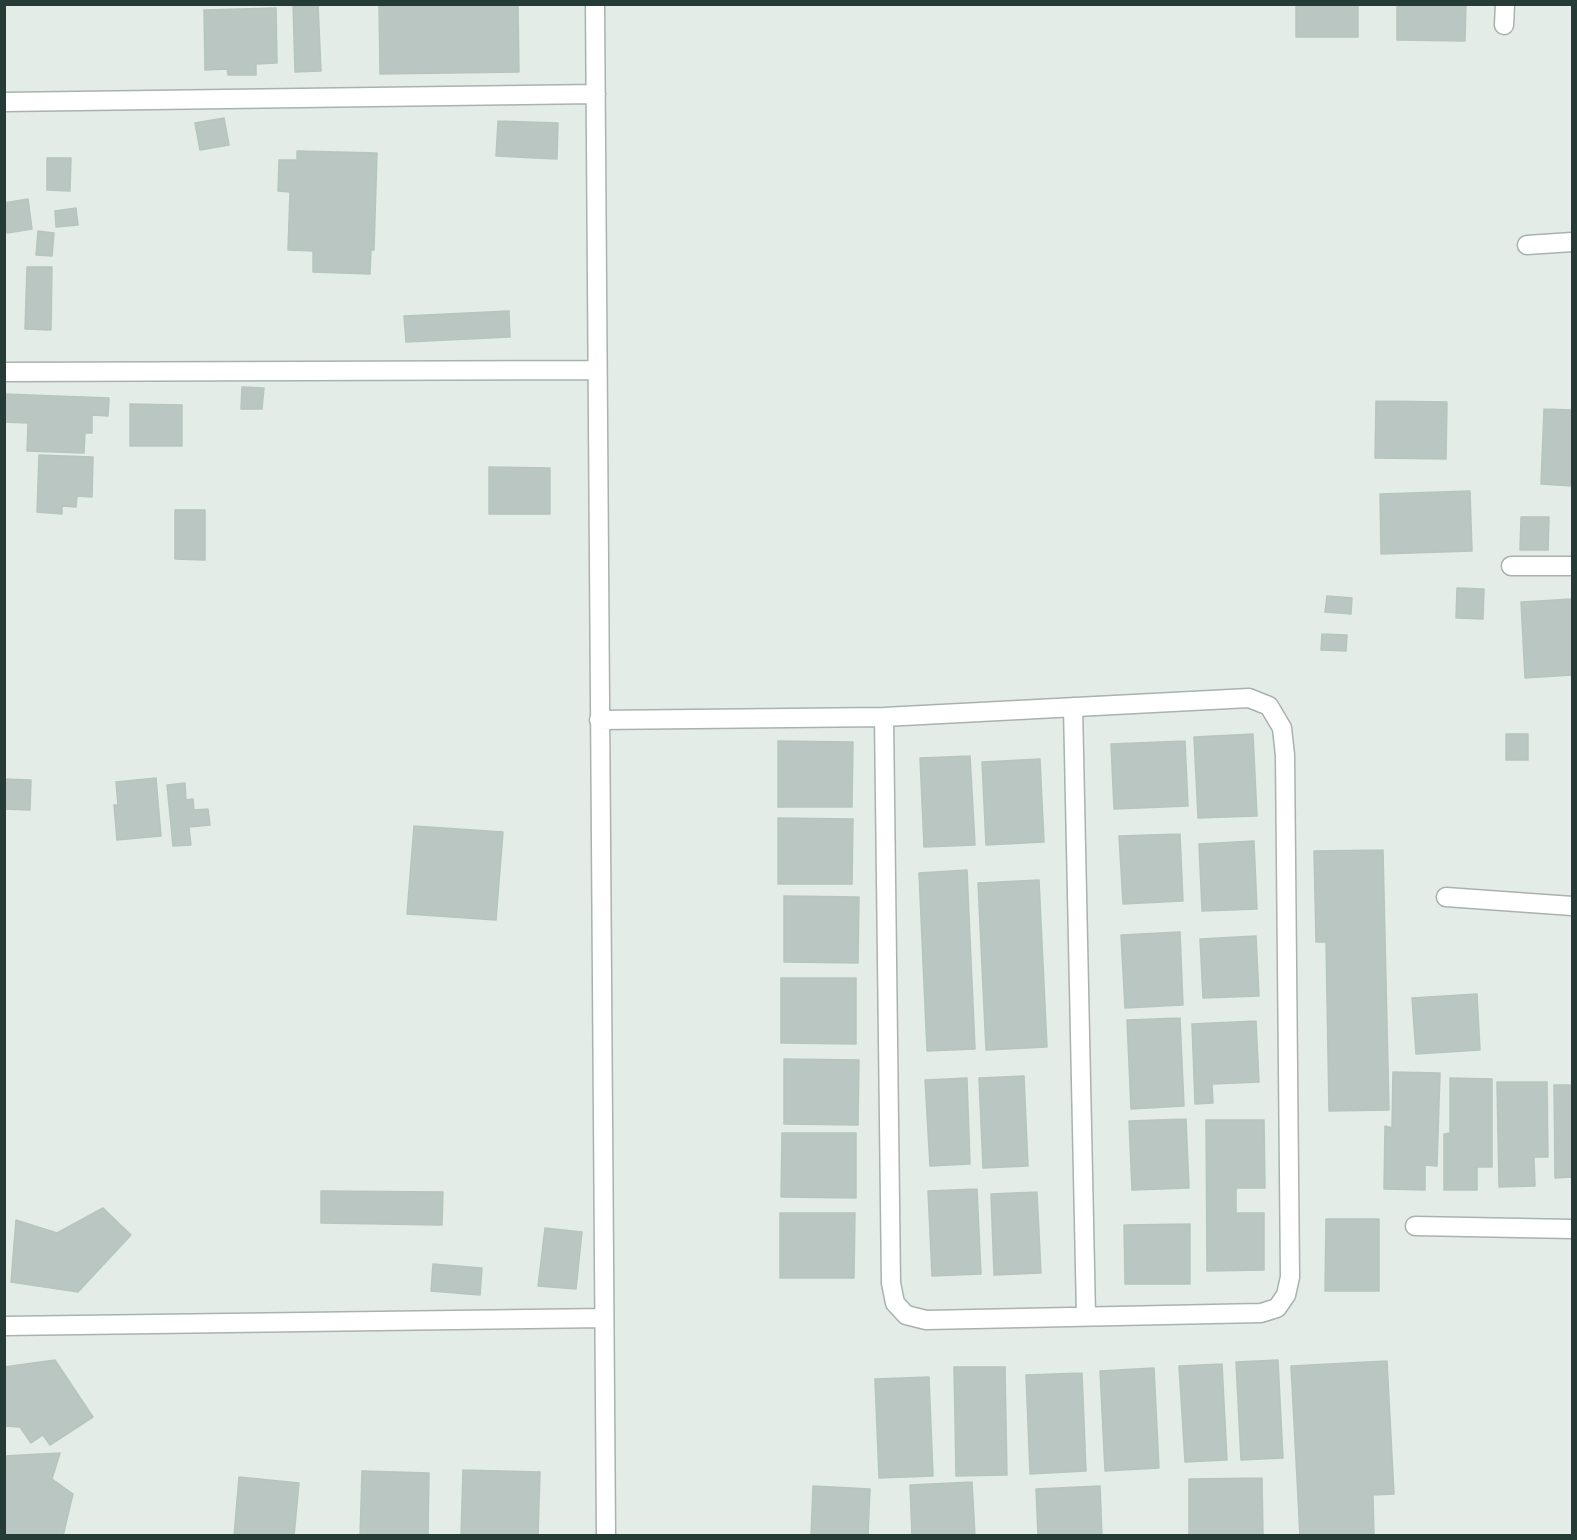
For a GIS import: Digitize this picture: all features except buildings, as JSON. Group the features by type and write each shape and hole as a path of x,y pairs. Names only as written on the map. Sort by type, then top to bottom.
{"street":[{"path":"595,4 606,1536"},
{"path":"1504,25 1505,4"},
{"path":"4,102 596,94"},
{"path":"1527,244 1572,242"},
{"path":"4,372 597,370"},
{"path":"1511,566 1572,566"},
{"path":"599,720 884,717 1249,698 1269,705 1282,728 1285,755 1290,1277 1286,1295 1276,1308 1261,1313 926,1320 906,1315 895,1304 891,1283 884,717"},
{"path":"1073,707 1086,1315"},
{"path":"1446,897 1572,906"},
{"path":"1414,1226 1572,1229"},
{"path":"4,1326 604,1318"}]}
